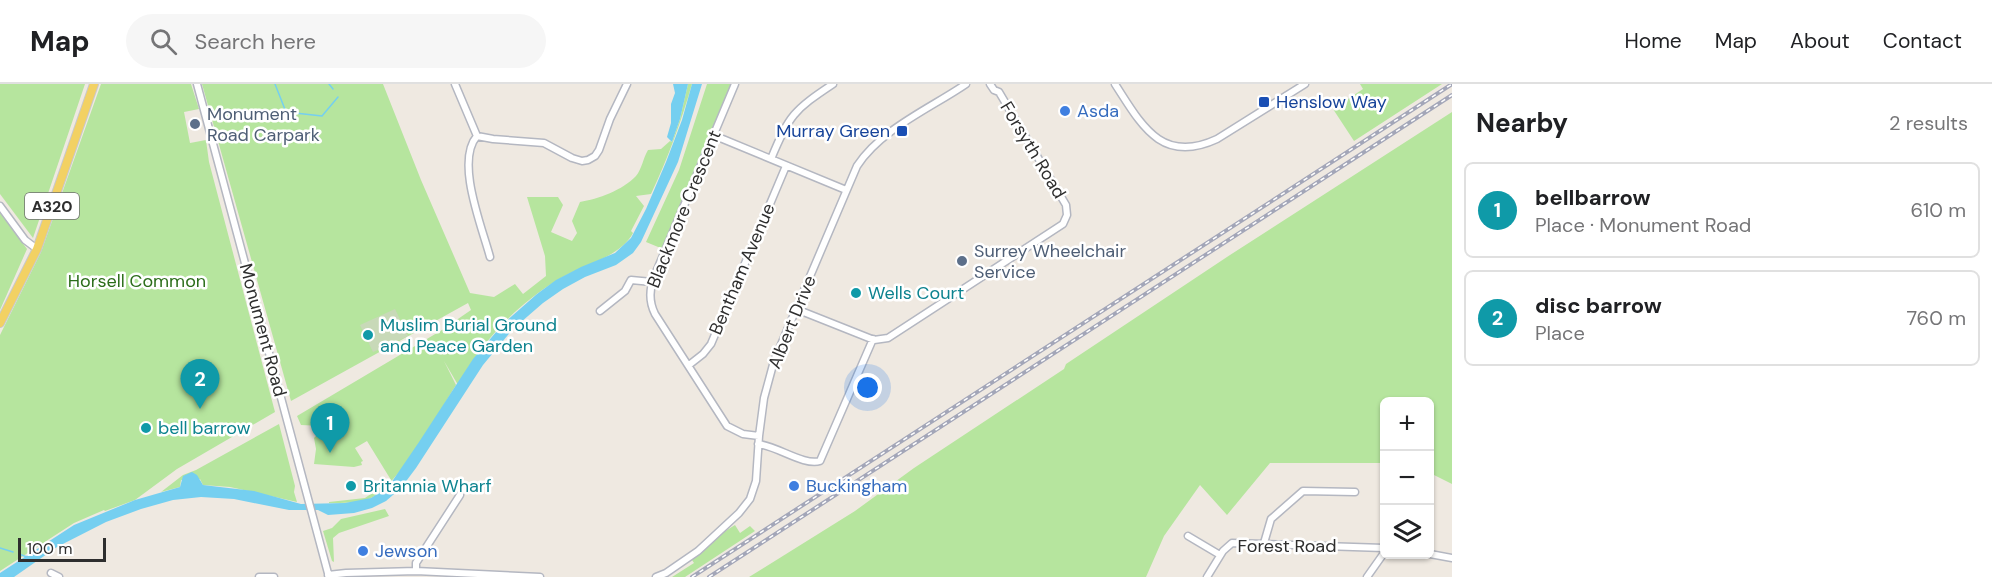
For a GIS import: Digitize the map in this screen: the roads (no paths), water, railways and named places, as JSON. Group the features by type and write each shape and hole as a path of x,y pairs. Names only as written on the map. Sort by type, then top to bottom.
{"main road":[{"name":"A320","path":"1,318 37,249 94,84"}],"street":[{"name":"Monument Road","path":"197,84 329,576"},
{"path":"455,84 477,136"},
{"path":"477,136 544,143 572,158 584,161 591,159 597,154 611,116 627,84"},
{"name":"Blackmore Crescent","path":"735,84 652,282 650,294 653,310 727,426 743,434 759,436"},
{"path":"771,159 783,130 793,115 806,102 833,84"},
{"name":"Albert Drive","path":"656,577 666,573 698,551 745,507 754,489 764,398 771,370 846,190 862,159 875,143 966,84"},
{"name":"Forsyth Road","path":"990,84 994,90 999,92"},
{"name":"Forsyth Road","path":"873,339 888,338 1063,224 1067,215 1066,205 999,92 999,84"},
{"path":"1115,84 1148,131 1164,142 1185,147 1203,145 1217,139 1305,84"},
{"path":"1291,84 1295,90"},
{"path":"713,135 846,190"},
{"path":"477,136 471,147 468,176 490,256"},
{"name":"Bentham Avenue","path":"689,365 711,344 786,166"},
{"path":"0,206 26,240 37,249"},
{"path":"600,311 625,291 631,280 652,282"},
{"path":"758,444 772,446 810,463 820,461 873,339 796,309"},
{"path":"1264,543 1271,519 1303,491 1355,492"},
{"path":"416,571 416,562 460,495"},
{"path":"1188,536 1220,555"},
{"name":"Forest Road","path":"1207,577 1220,555 1232,543 1380,548"},
{"path":"1434,555 1452,558"},
{"path":"1367,577 1380,559"},
{"path":"329,576 346,573 416,571 540,577"},
{"path":"51,573 59,577"},
{"path":"259,577 274,577"}],"water":[{"path":"673,84 688,84 672,142 667,137 671,123 671,104 675,93"},
{"path":"692,84 702,84 678,162 641,242 633,253 616,265 585,277 563,289 513,329 483,365 416,468 401,488 386,501 354,513 328,515 318,510 289,510 234,499 201,497 173,500 106,522 57,547 14,577 0,577 0,573 74,525 135,500 180,487 183,476 192,472 197,475 203,485 254,491 301,504 345,503 371,498 382,491 391,483 473,359 503,324 556,280 615,253 631,238 666,162 682,120"}],"waterway":[{"path":"275,84 286,112 322,116 338,97"},
{"path":"329,84 333,89"},
{"path":"0,548 13,552"},
{"path":"19,554 27,557"}],"railway":[{"path":"692,577 1452,84"},
{"path":"709,577 1452,95"}],"place":[{"name":"Henslow Way","path":"1264,102"},
{"name":"Asda","path":"1065,111"},
{"name":"Monument Road Carpark","path":"195,124"},
{"name":"Murray Green","path":"902,131"},
{"name":"Surrey Wheelchair Service","path":"962,261"},
{"name":"Wells Court","path":"856,293"},
{"name":"Muslim Burial Ground and Peace Garden","path":"368,335"},
{"name":"disc barrow","path":"200,409"},
{"name":"bell barrow","path":"146,428"},
{"name":"bellbarrow","path":"330,453"},
{"name":"Britannia Wharf","path":"351,486"},
{"name":"Buckingham","path":"794,486"},
{"name":"Jewson","path":"363,551"}],"park label":[{"name":"Horsell Common","path":"137,281"}]}
